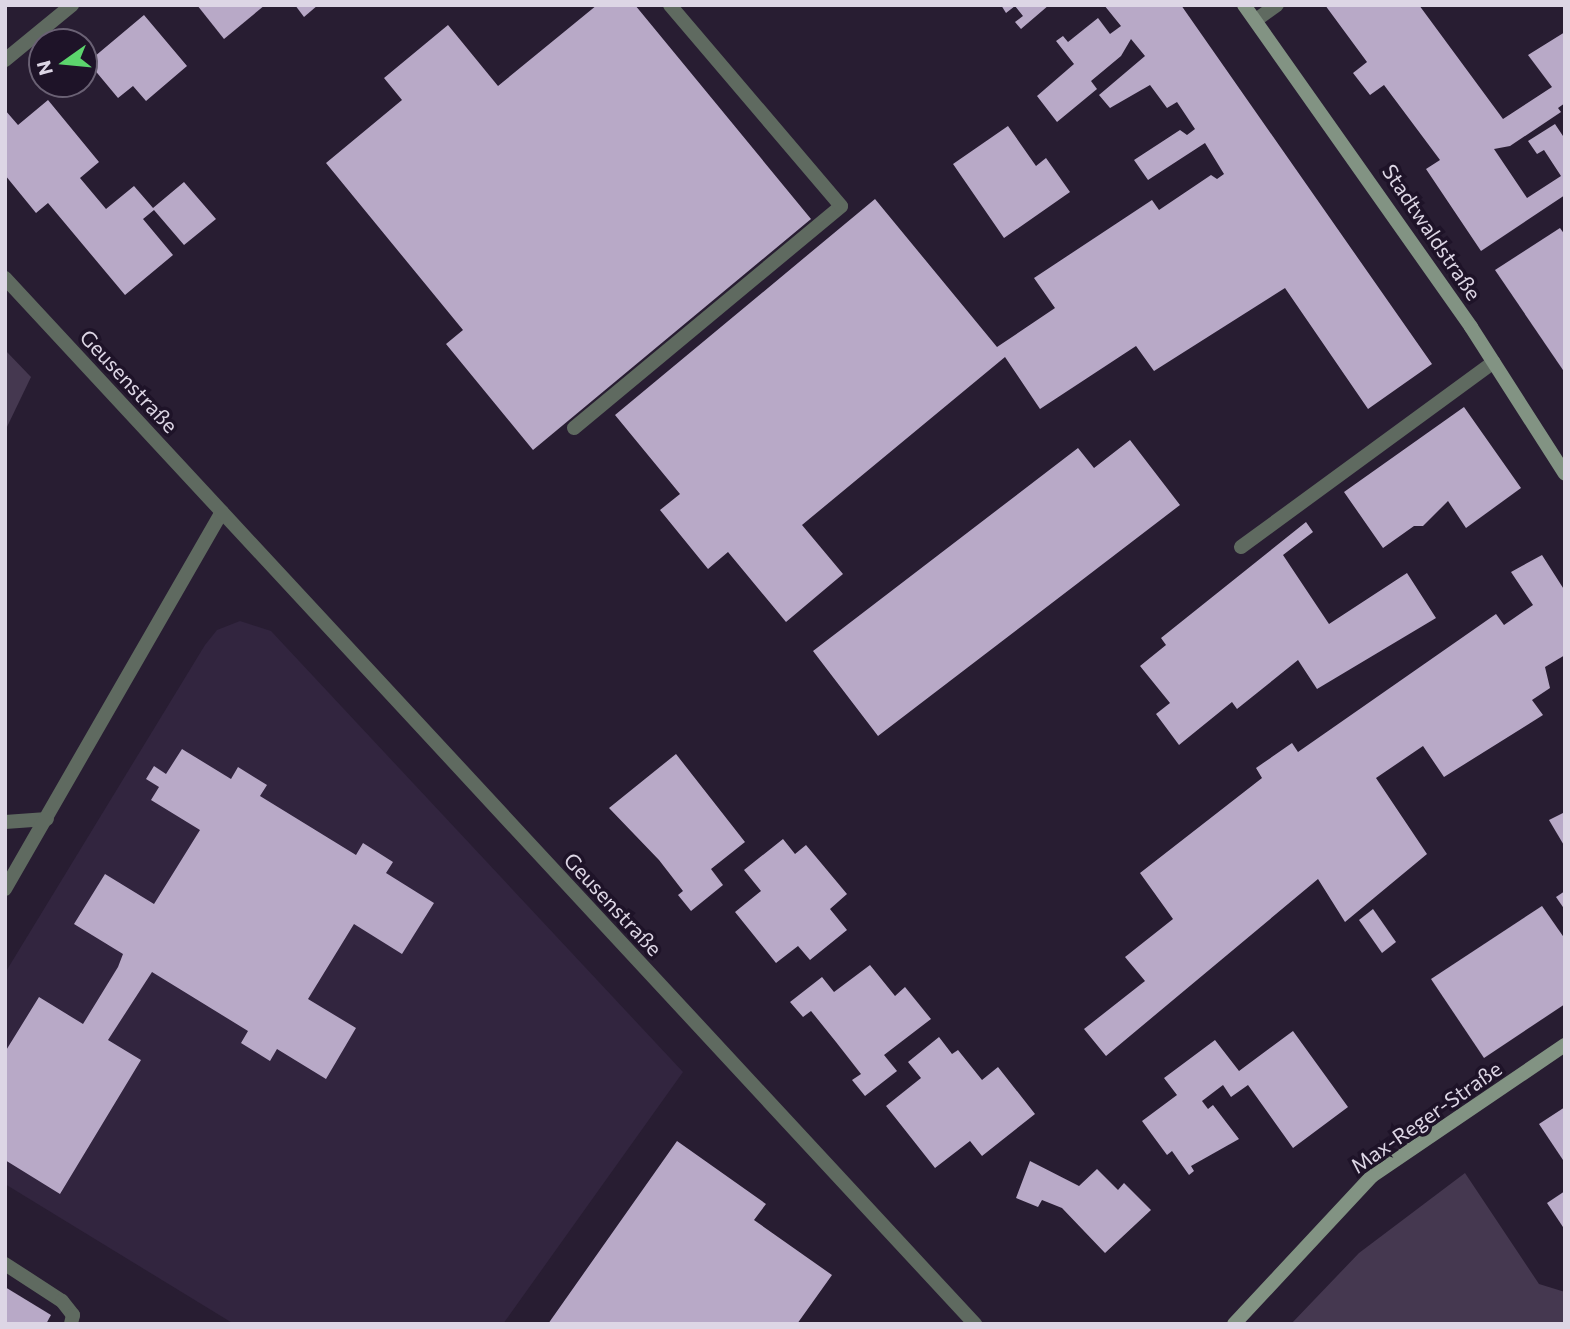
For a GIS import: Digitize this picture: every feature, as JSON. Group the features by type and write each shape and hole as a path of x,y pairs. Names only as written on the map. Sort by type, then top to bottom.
{"street":[{"path":"5,60 72,5"},
{"path":"574,428 841,206 670,5"},
{"name":"Stadtwaldstraße","path":"1244,5 1494,362 1565,474"},
{"path":"1256,20 1276,5"},
{"name":"Geusenstraße","path":"5,278 975,1324"},
{"path":"1241,547 1494,362"},
{"path":"5,889 222,512"},
{"path":"5,821 47,819"},
{"name":"Max-Reger-Straße","path":"1234,1324 1372,1176 1565,1045"},
{"path":"5,1264 62,1301 72,1315 71,1324"}],"shaded area":[{"path":"5,350 31,377 5,431"},
{"path":"240,621 271,631 683,1072 503,1324 234,1324 5,1184 5,973 205,645 217,630"},
{"path":"1465,1173 1539,1284 1565,1292 1565,1324 1291,1324 1359,1253"}],"building":[{"path":"197,5 265,5 224,39"},
{"path":"295,5 318,5 304,17"},
{"path":"597,5 635,5 811,219 533,450 446,344 463,330 326,163 402,100 384,78 448,25 498,86"},
{"path":"1001,5 1049,5 1021,29 1015,22 1023,16 1015,6 1006,13"},
{"path":"1104,5 1181,5 1432,364 1368,409 1285,288 1154,371 1136,346 1040,409 1005,357 802,525 843,574 786,622 728,552 708,569 660,510 680,494 615,415 875,199 997,347 1055,308 1034,278 1152,200 1159,210 1211,175 1217,179 1224,174 1205,143 1148,180 1134,160 1180,130 1187,135 1195,129 1177,102 1167,108 1150,85 1110,108 1099,95 1145,56 1131,39 1121,56 1091,81 1097,89 1057,122 1037,96 1074,64 1056,41 1063,36 1068,42 1098,18 1110,34 1121,26"},
{"path":"1325,5 1419,5 1503,119 1552,87 1528,55 1565,32 1565,103 1558,108 1561,112 1510,146 1494,149 1527,198 1561,176 1544,150 1537,154 1528,141 1555,124 1565,139 1565,195 1481,251 1426,169 1440,160 1384,85 1370,95 1353,73 1367,62"},
{"path":"144,15 187,66 146,101 133,86 118,98 98,74 98,54"},
{"path":"48,100 99,162 80,178 106,209 134,186 153,208 184,182 216,219 184,245 154,210 143,219 173,255 125,295 48,203 36,213 5,175 5,110 18,125"},
{"path":"1008,126 1036,166 1046,158 1070,192 1004,238 953,164"},
{"path":"1560,228 1565,235 1565,373 1495,270"},
{"path":"1464,407 1521,488 1466,528 1448,501 1423,526 1414,526 1383,548 1344,492"},
{"path":"1130,440 1180,505 878,736 813,651 1078,448 1094,468"},
{"path":"1306,522 1313,532 1283,555 1329,624 1407,573 1436,618 1317,689 1298,660 1237,709 1232,702 1179,745 1156,714 1170,703 1140,666 1166,645 1161,638"},
{"path":"1542,555 1565,591 1565,655 1545,667 1550,688 1532,700 1543,715 1444,777 1423,746 1376,778 1427,854 1345,922 1318,879 1106,1056 1084,1029 1145,981 1125,957 1173,919 1140,873 1262,778 1256,768 1292,743 1298,752 1496,614 1504,625 1533,605 1511,572"},
{"path":"182,749 231,779 238,767 267,785 260,796 356,855 363,843 393,862 386,873 434,903 402,954 354,924 308,999 356,1028 326,1079 277,1049 270,1061 241,1043 248,1031 152,972 108,1040 141,1060 60,1194 5,1160 5,1052 39,997 83,1024 118,967 123,954 74,924 105,874 154,904 200,830 151,800 159,787 146,779 154,766 166,774"},
{"path":"676,754 745,842 711,869 723,885 691,911 678,895 683,891 659,860 609,808"},
{"path":"1565,812 1565,847 1549,820"},
{"path":"783,839 795,854 806,845 847,894 830,909 847,930 810,960 798,946 776,963 735,912 761,891 744,870"},
{"path":"1565,891 1565,910 1556,897"},
{"path":"1542,906 1565,939 1565,1004 1484,1058 1431,979"},
{"path":"1373,909 1396,942 1382,953 1359,920"},
{"path":"870,965 895,996 905,987 931,1019 884,1055 897,1071 865,1096 852,1080 861,1074 836,1042 811,1011 803,1017 790,1002 822,977 834,992"},
{"path":"1293,1031 1348,1107 1293,1148 1248,1085 1231,1097 1223,1085 1202,1101 1208,1109 1213,1105 1239,1139 1191,1166 1194,1171 1189,1175 1172,1151 1167,1155 1142,1121 1177,1095 1164,1078 1215,1040 1239,1071"},
{"path":"939,1037 952,1054 958,1050 982,1080 998,1067 1035,1114 982,1156 970,1141 935,1168 886,1106 921,1078 908,1062"},
{"path":"1565,1107 1565,1163 1539,1124"},
{"path":"677,1141 766,1204 754,1220 832,1275 797,1324 548,1324"},
{"path":"1030,1161 1079,1186 1097,1169 1118,1190 1124,1183 1151,1210 1105,1253 1062,1208 1042,1200 1038,1207 1016,1198"},
{"path":"1565,1191 1565,1230 1547,1203"},
{"path":"5,1287 51,1315 46,1324 5,1324"}]}
